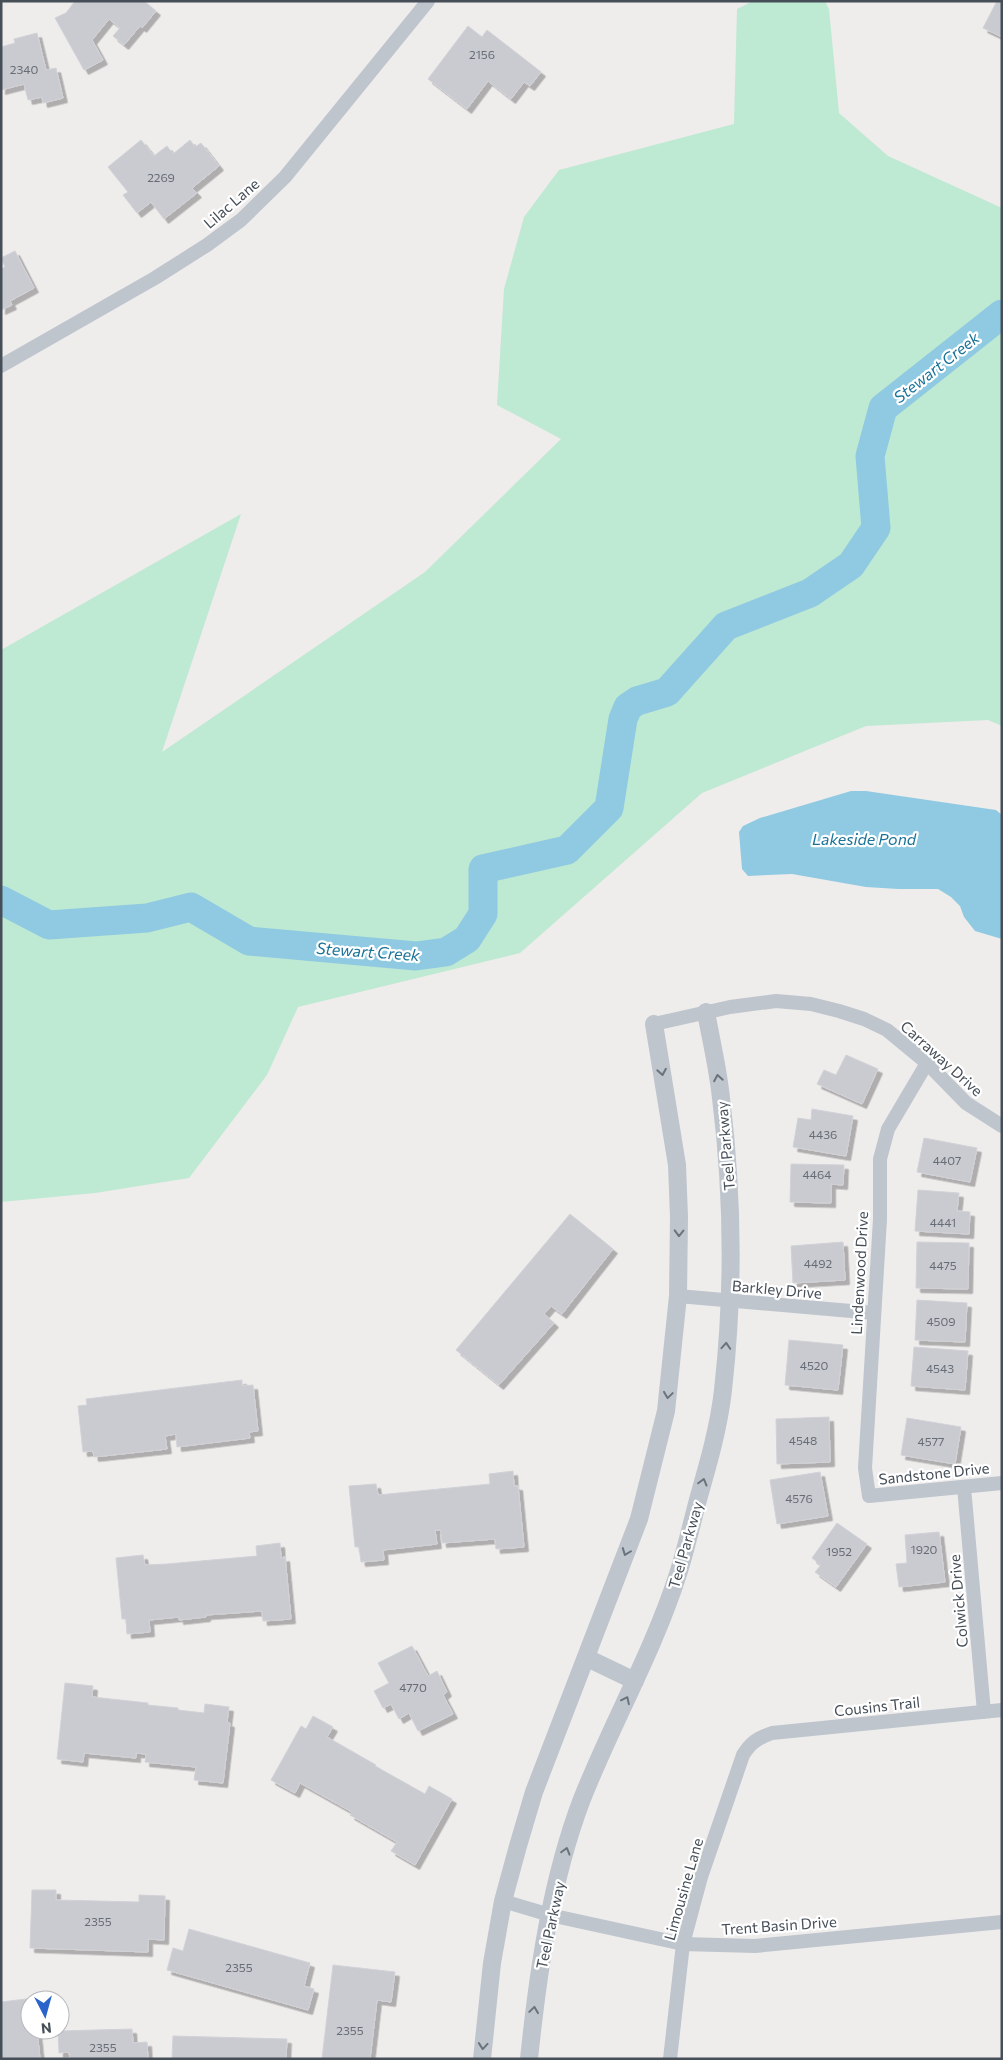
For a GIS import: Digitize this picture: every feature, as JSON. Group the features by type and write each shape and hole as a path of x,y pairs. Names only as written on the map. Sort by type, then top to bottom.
{"street":[{"name":"Lilac Lane","path":"1,366 156,278 207,245 240,220 285,178 428,1"},
{"name":"Carraway Drive","path":"654,1024 706,1012 776,1001 811,1004 864,1019 887,1030 927,1063 966,1103 1002,1126"},
{"name":"Teel Parkway","path":"529,2059 534,2012 550,1915 581,1802 606,1741 635,1681 678,1574 714,1438 723,1392 732,1248 729,1183 721,1095 706,1012"},
{"path":"482,2059 492,1963 503,1901 534,1792 639,1519 666,1411 678,1296 679,1217 676,1165 654,1024"},
{"name":"Lindenwood Drive","path":"868,1496 865,1468 880,1219 880,1159 888,1129 927,1063"},
{"name":"Barkley Drive","path":"678,1296 874,1313"},
{"name":"Sandstone Drive","path":"868,1496 1002,1483"},
{"name":"Colwick Drive","path":"964,1486 984,1712"},
{"path":"587,1658 635,1681"},
{"name":"Cousins Trail","path":"757,1738 772,1733 1002,1710"},
{"name":"Limousine Lane","path":"670,2059 683,1944 701,1877 743,1754 757,1738"},
{"name":"Trent Basin Drive","path":"503,1901 550,1915 683,1944 755,1946 1002,1922"}],"green space":[{"path":"753,1 825,1 829,9 839,113 888,156 1002,208 1002,726 988,720 866,726 702,793 520,953 298,1007 267,1075 189,1178 95,1193 1,1202 1,650 241,514 162,752 425,572 561,439 497,405 504,289 524,217 559,170 734,124 737,9"}],"water":[{"name":"Lakeside Pond","path":"851,791 866,791 996,810 1002,815 1002,939 975,931 964,917 960,906 951,897 938,889 866,887 792,874 748,876 742,869 739,832 743,826 760,818"}],"building":[{"path":"75,1 144,1 156,11 124,45 113,36 120,28 109,19 92,40 103,60 84,70 55,18 66,13"},
{"path":"997,1 1002,1 1002,37 983,28"},
{"path":"468,26 482,37 487,30 541,72 530,86 524,82 511,99 488,81 467,109 428,79"},
{"path":"37,33 46,70 56,68 63,98 43,103 42,97 28,100 24,84 1,90 1,47 15,43 14,39"},
{"path":"141,140 154,156 167,146 173,154 190,140 195,147 201,143 219,166 192,188 197,193 164,219 151,202 137,213 123,195 128,192 108,167"},
{"path":"15,251 34,288 10,301 12,305 1,310 1,269 5,267 1,258"},
{"path":"846,1055 878,1069 862,1104 817,1084 824,1070 836,1075"},
{"path":"812,1109 853,1116 846,1156 793,1147 798,1118 811,1120"},
{"path":"924,1138 977,1148 970,1182 917,1172"},
{"path":"791,1164 844,1165 843,1185 831,1184 831,1203 790,1202"},
{"path":"918,1190 959,1193 957,1211 970,1212 969,1234 915,1231"},
{"path":"570,1214 613,1249 562,1314 551,1306 544,1314 554,1323 499,1385 456,1350"},
{"path":"843,1242 845,1280 793,1283 791,1246"},
{"path":"917,1242 969,1243 968,1289 916,1288"},
{"path":"917,1300 967,1303 965,1342 915,1340"},
{"path":"789,1340 843,1345 838,1390 785,1385"},
{"path":"914,1347 968,1351 965,1390 911,1386"},
{"path":"242,1380 242,1386 253,1385 258,1431 249,1432 250,1438 177,1447 176,1434 165,1436 167,1449 94,1457 93,1451 83,1452 78,1406 87,1405 86,1399"},
{"path":"829,1417 830,1462 777,1464 776,1419"},
{"path":"907,1418 961,1427 955,1464 901,1455"},
{"path":"513,1471 514,1486 518,1486 524,1547 496,1549 495,1539 442,1543 441,1530 435,1530 437,1544 383,1550 384,1560 361,1562 359,1547 355,1547 349,1486 376,1484 378,1495 490,1484 489,1474"},
{"path":"820,1472 828,1516 777,1524 770,1480"},
{"path":"837,1523 867,1544 836,1587 815,1572 821,1565 812,1558"},
{"path":"939,1532 945,1582 899,1587 896,1564 907,1563 905,1535"},
{"path":"280,1543 281,1558 285,1557 291,1619 263,1621 262,1611 206,1615 206,1617 179,1620 179,1617 149,1620 150,1632 127,1634 126,1619 122,1619 116,1558 143,1555 145,1565 257,1556 256,1546"},
{"path":"412,1646 428,1676 437,1671 447,1692 443,1695 453,1714 418,1731 409,1713 399,1719 391,1704 383,1708 374,1691 389,1683 378,1663"},
{"path":"65,1683 93,1686 92,1697 148,1703 148,1705 178,1708 178,1710 204,1713 205,1704 229,1707 227,1722 230,1723 223,1783 194,1780 196,1767 145,1762 146,1754 136,1753 136,1758 84,1753 83,1762 57,1759"},
{"path":"313,1716 333,1727 327,1737 375,1766 425,1794 429,1786 452,1799 415,1865 391,1851 397,1842 350,1815 352,1812 300,1783 295,1793 271,1780 301,1726 306,1729"},
{"path":"32,1890 56,1890 56,1900 139,1902 139,1895 165,1896 164,1940 148,1939 148,1952 30,1948"},
{"path":"189,1929 310,1963 304,1986 314,1989 308,2010 167,1970 173,1948 183,1951"},
{"path":"333,1965 395,1972 391,2002 377,2000 370,2059 322,2059"},
{"path":"20,2000 20,2040 38,2040 40,2059 1,2059 1,2002"},
{"path":"132,2029 133,2043 147,2042 148,2059 70,2059 69,2052 59,2053 58,2040 70,2040 70,2031"},
{"path":"173,2036 287,2039 286,2059 172,2059"}],"waterway":[{"name":"Stewart Creek","path":"1,900 49,925 147,918 191,907 249,941 416,956 446,952 467,939 483,914 483,869 567,850 609,808 623,719 628,707 637,701 667,692 726,626 810,593 851,565 876,528 870,456 883,408 1002,314"}]}
